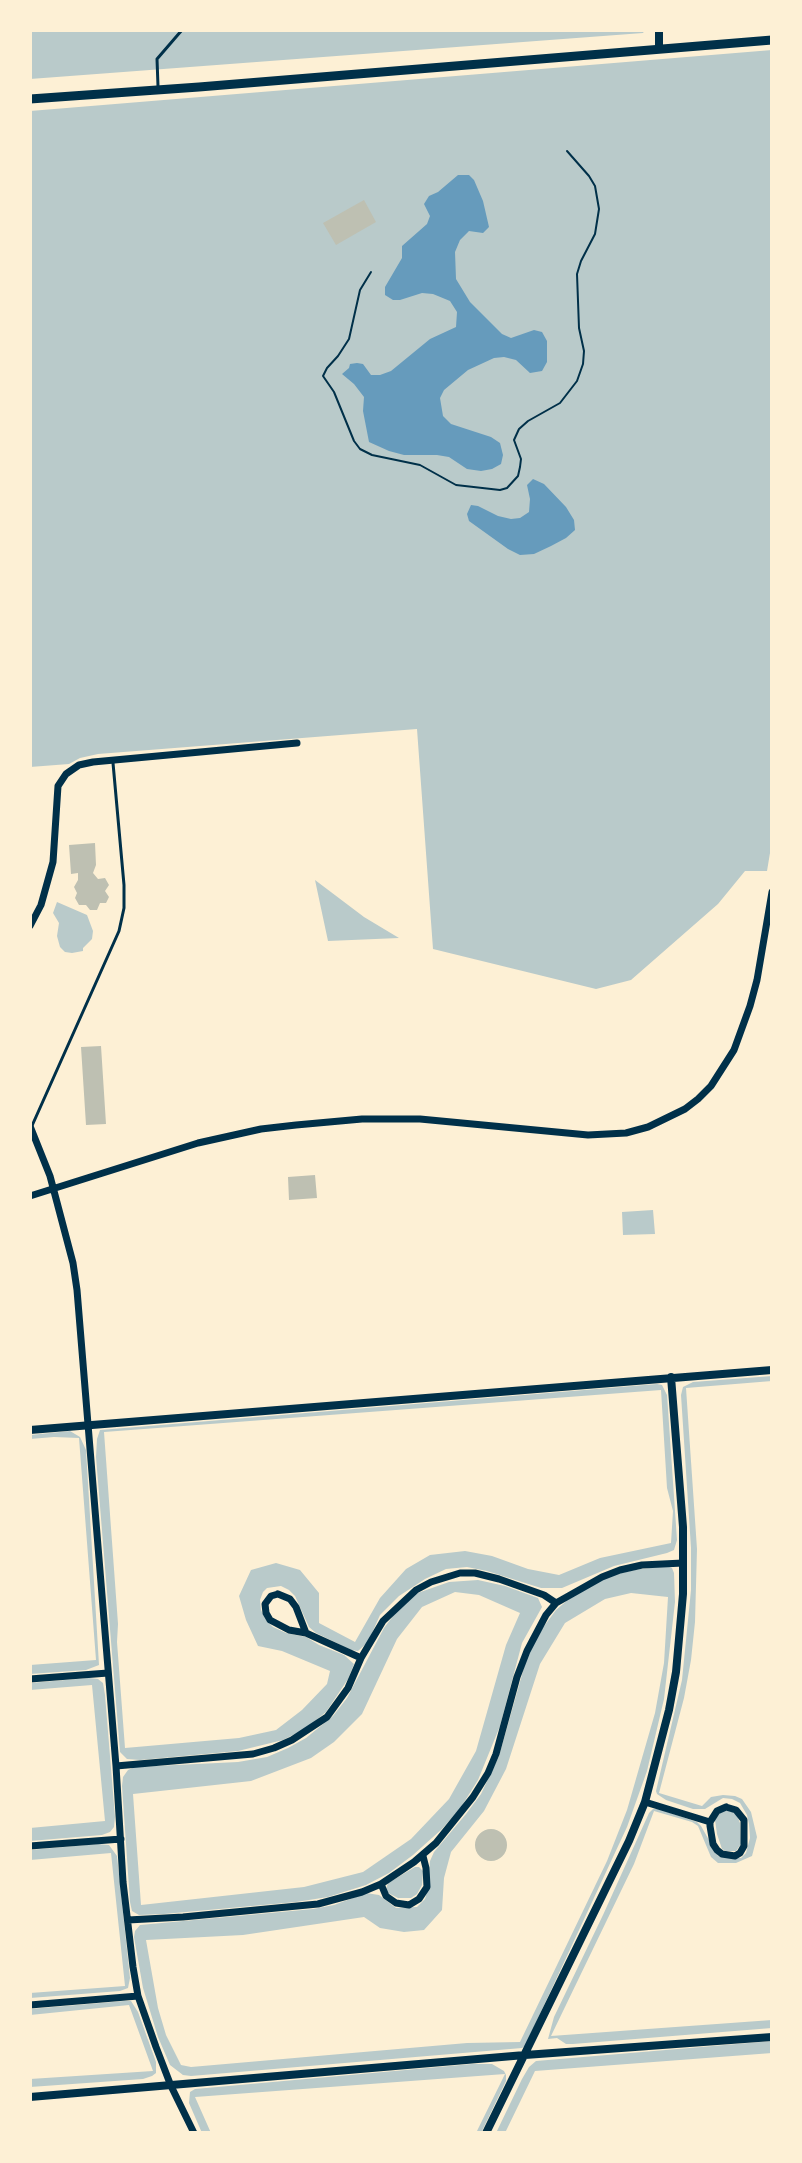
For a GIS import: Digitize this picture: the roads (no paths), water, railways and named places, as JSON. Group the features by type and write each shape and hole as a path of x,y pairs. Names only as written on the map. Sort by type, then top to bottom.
{"main road":[{"path":"30,99 772,40"}],"street":[{"path":"659,30 659,49"},
{"path":"30,926 41,905 53,862 58,786 66,774 79,765 112,759 297,743"},
{"path":"30,1196 198,1143 261,1129 362,1119 420,1119 588,1135 626,1133 668,1119 711,1086 734,1050 757,980 772,892"},
{"path":"31,1127 53,1189 77,1290 133,1967 138,1996 171,2086 194,2133"},
{"path":"30,1430 772,1370"},
{"path":"486,2133 629,1841 645,1802 669,1710 683,1594 683,1527 671,1377"},
{"path":"128,1920 318,1904 381,1884 423,1856 459,1817 488,1773 527,1651 556,1603 620,1570 651,1563 683,1563"},
{"path":"116,1766 253,1754 292,1740 327,1717 338,1704 383,1621 397,1606 416,1590 446,1576 475,1573 544,1595 556,1603"},
{"path":"306,1633 290,1599 278,1594 267,1599 266,1613 270,1620 361,1658"},
{"path":"30,1679 108,1673"},
{"path":"645,1802 710,1822"},
{"path":"726,1807 740,1814 744,1820 745,1838 740,1853 729,1856 717,1850 713,1844 710,1822 717,1811 726,1807"},
{"path":"30,1846 121,1839"},
{"path":"381,1884 386,1896 396,1903 409,1905 419,1899 427,1887 423,1856"},
{"path":"30,2005 138,1996"},
{"path":"30,2097 772,2037"}],"lane":[{"path":"158,90 157,59 182,30"},
{"path":"31,1127 119,931 124,908 124,885 112,759"}],"water":[{"path":"458,175 469,175 474,180 489,227 483,233 469,231 460,240 455,252 456,279 470,302 502,334 511,338 534,330 542,332 547,341 547,362 542,371 530,373 516,360 494,358 468,370 444,390 440,398 443,416 451,424 500,443 503,455 501,464 481,471 467,469 449,457 404,455 369,442 363,411 364,397 342,374 350,364 357,363 363,364 371,375 391,371 430,339 456,327 457,312 450,301 422,293 393,300 385,295 385,287 402,258 402,246 427,224 430,216 424,204 429,196"},
{"path":"533,479 544,484 566,507 574,520 575,530 534,554 520,555 469,521 467,514 471,505 498,516 520,518 529,512 527,485"}]}
